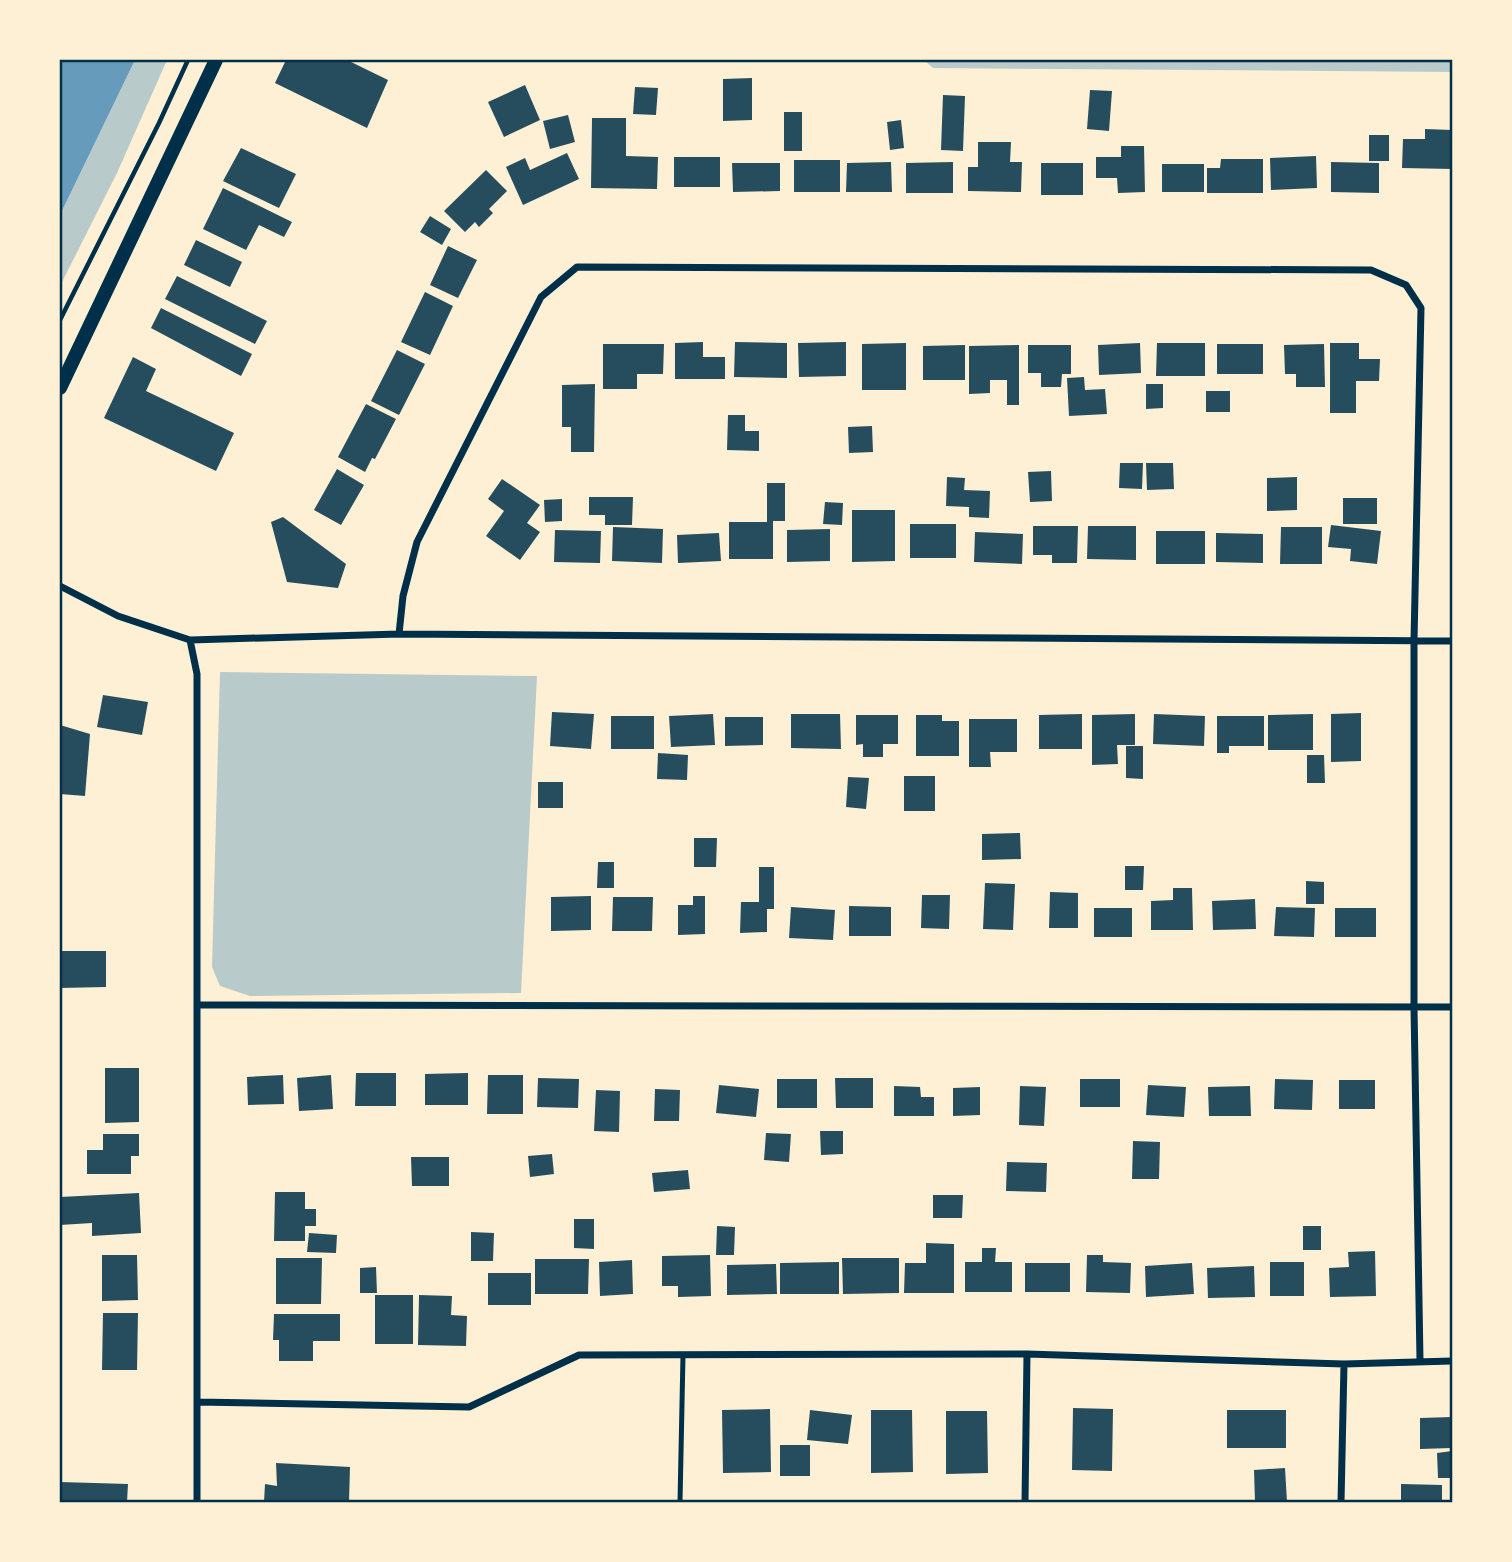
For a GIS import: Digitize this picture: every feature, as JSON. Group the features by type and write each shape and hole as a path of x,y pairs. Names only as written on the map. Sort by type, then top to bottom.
{"main road":[{"path":"60,388 216,60"}],"street":[{"path":"399,634 403,596 417,542 541,297 577,267 1371,270 1406,285 1421,308 1414,641 1414,1007 1420,1360"},
{"path":"60,586 118,616 190,640 399,634 1452,641"},
{"path":"190,640 197,674 197,1503"},
{"path":"198,1006 1452,1007"},
{"path":"197,1402 469,1407 579,1355 1027,1354 1344,1364 1452,1360"},
{"path":"1025,1503 1027,1354"},
{"path":"1341,1503 1344,1364"}],"lane":[{"path":"680,1503 682,1355"}],"path":[{"path":"60,320 188,60"}],"shaded area":[{"path":"135,60 167,60 117,173 60,286 60,215"},
{"path":"924,60 1452,60 1452,72 933,68"},
{"path":"220,672 537,676 521,993 250,996 220,986 212,967"}],"water":[{"path":"60,60 135,60 60,215"}],"building":[{"path":"286,60 347,60 388,80 367,128 275,83"},
{"path":"752,78 752,120 723,121 723,79"},
{"path":"525,85 540,120 504,137 488,102"},
{"path":"635,87 658,88 656,115 633,114"},
{"path":"1090,90 1112,91 1109,131 1087,129"},
{"path":"943,95 965,96 963,151 941,150"},
{"path":"784,112 802,112 802,151 784,151"},
{"path":"568,115 575,142 550,149 543,121"},
{"path":"592,118 626,118 626,156 658,157 657,189 591,188"},
{"path":"901,120 904,148 890,150 887,122"},
{"path":"1425,129 1452,130 1452,169 1402,168 1403,139 1425,139"},
{"path":"1369,135 1389,135 1389,161 1369,161"},
{"path":"978,142 1011,142 1010,162 1022,162 1021,192 968,191 968,167 978,167"},
{"path":"1121,146 1144,146 1145,192 1118,193 1117,178 1096,178 1096,157 1121,157"},
{"path":"241,148 296,174 279,208 223,181"},
{"path":"567,153 579,179 523,205 506,167 525,158 530,170"},
{"path":"1316,156 1317,188 1271,190 1270,158"},
{"path":"674,157 720,157 720,187 674,187"},
{"path":"1221,159 1263,159 1263,193 1207,193 1207,168 1220,168"},
{"path":"794,160 840,160 840,192 794,192"},
{"path":"891,162 892,192 846,192 847,163"},
{"path":"953,162 953,193 906,193 906,163"},
{"path":"1331,162 1379,163 1379,193 1331,192"},
{"path":"732,163 780,163 780,191 733,192"},
{"path":"1041,163 1083,163 1083,195 1041,195"},
{"path":"1162,164 1204,164 1204,192 1162,192"},
{"path":"486,170 507,191 489,209 493,213 479,227 475,222 465,232 444,211"},
{"path":"223,188 292,222 284,237 259,225 246,250 203,229"},
{"path":"430,216 451,229 442,245 420,232"},
{"path":"196,240 242,262 230,287 184,265"},
{"path":"448,246 477,260 458,298 430,285"},
{"path":"177,276 267,321 255,344 165,299"},
{"path":"425,292 453,306 430,355 401,342"},
{"path":"161,308 252,354 241,376 151,328"},
{"path":"703,342 703,357 725,357 725,379 675,379 675,343"},
{"path":"735,342 787,343 787,378 734,377"},
{"path":"846,342 846,376 799,377 798,343"},
{"path":"906,343 906,390 862,390 862,344"},
{"path":"1140,343 1141,373 1099,375 1098,345"},
{"path":"1157,343 1205,343 1205,376 1156,376"},
{"path":"1330,343 1359,343 1359,359 1380,359 1379,381 1356,381 1356,413 1330,413"},
{"path":"603,344 664,344 663,374 637,374 637,389 603,389"},
{"path":"1217,344 1263,344 1263,374 1217,374"},
{"path":"1324,344 1325,387 1296,387 1296,374 1285,374 1284,345"},
{"path":"965,345 965,380 923,380 923,346"},
{"path":"1019,345 1019,405 1007,405 1007,380 990,380 990,393 969,394 969,346"},
{"path":"1028,345 1071,345 1071,374 1062,374 1061,387 1041,387 1041,373 1028,373"},
{"path":"397,350 425,364 399,415 371,401"},
{"path":"133,357 156,369 146,391 234,433 216,471 104,418"},
{"path":"1084,377 1085,390 1105,389 1107,414 1069,416 1067,378"},
{"path":"595,384 594,452 571,452 571,427 562,427 562,385"},
{"path":"1146,384 1163,384 1163,408 1146,409"},
{"path":"1206,391 1230,391 1230,412 1206,412"},
{"path":"366,404 396,419 365,472 338,457"},
{"path":"728,415 745,415 745,431 759,431 759,451 727,450"},
{"path":"872,426 873,452 849,453 848,427"},
{"path":"1120,463 1143,463 1142,489 1119,488"},
{"path":"1146,463 1173,463 1174,489 1147,490"},
{"path":"337,469 364,485 341,525 314,510"},
{"path":"1051,471 1052,501 1030,502 1028,472"},
{"path":"947,477 965,478 964,490 990,491 989,518 969,517 969,507 946,506"},
{"path":"1297,477 1297,510 1267,511 1267,478"},
{"path":"502,479 540,505 527,523 540,532 520,560 486,536 504,511 488,499"},
{"path":"767,483 785,483 785,521 773,521 773,559 729,559 729,522 767,522"},
{"path":"589,497 633,497 632,525 605,525 605,515 589,515"},
{"path":"1343,498 1377,498 1377,524 1343,524"},
{"path":"562,499 562,521 545,522 544,500"},
{"path":"825,502 843,503 842,525 823,524"},
{"path":"852,510 895,510 895,561 852,562"},
{"path":"283,517 346,564 338,588 287,582 271,522"},
{"path":"910,524 956,524 956,558 910,558"},
{"path":"1331,525 1381,531 1377,564 1350,561 1351,549 1328,547"},
{"path":"1033,526 1078,526 1077,563 1052,563 1052,555 1033,555"},
{"path":"1088,526 1136,526 1136,560 1087,559"},
{"path":"613,527 663,529 662,563 612,561"},
{"path":"1281,527 1322,527 1322,564 1280,564"},
{"path":"830,529 830,561 787,562 787,530"},
{"path":"555,530 601,531 600,563 554,562"},
{"path":"1156,531 1205,531 1205,564 1156,564"},
{"path":"975,532 1023,534 1022,564 974,562"},
{"path":"719,533 721,561 678,563 677,535"},
{"path":"1216,533 1263,534 1263,563 1216,562"},
{"path":"103,695 148,702 142,735 97,727"},
{"path":"552,712 594,714 591,749 550,746"},
{"path":"1361,713 1361,761 1331,762 1331,714"},
{"path":"713,714 715,745 671,747 669,716"},
{"path":"791,714 840,714 841,749 791,748"},
{"path":"1082,714 1082,749 1039,749 1039,715"},
{"path":"1135,714 1135,745 1117,745 1118,764 1092,765 1092,715"},
{"path":"1154,714 1205,716 1204,746 1153,744"},
{"path":"1313,714 1313,750 1268,750 1268,715"},
{"path":"856,715 898,715 898,744 883,744 883,757 863,757 863,744 856,745"},
{"path":"916,715 942,715 942,721 959,721 959,756 916,756"},
{"path":"611,716 654,716 654,749 611,749"},
{"path":"1217,716 1264,716 1264,746 1229,746 1229,753 1217,753"},
{"path":"725,717 763,717 763,745 725,746"},
{"path":"969,719 1017,719 1017,752 990,752 991,767 969,767"},
{"path":"60,725 90,734 85,796 60,794"},
{"path":"1126,746 1143,746 1143,779 1126,778"},
{"path":"658,753 688,755 687,780 657,779"},
{"path":"1307,755 1324,755 1325,783 1307,783"},
{"path":"904,776 935,776 935,811 904,811"},
{"path":"848,777 869,778 866,809 846,807"},
{"path":"538,782 563,782 563,808 538,808"},
{"path":"1020,833 1021,859 982,860 982,834"},
{"path":"694,838 717,838 716,867 694,867"},
{"path":"598,862 614,862 614,888 597,888"},
{"path":"1125,866 1144,866 1143,890 1125,890"},
{"path":"759,867 774,867 774,909 767,909 767,932 740,933 741,902 759,902"},
{"path":"1306,881 1324,882 1324,904 1306,904"},
{"path":"985,883 1015,884 1013,930 983,929"},
{"path":"1173,888 1192,888 1193,930 1151,930 1151,901 1173,900"},
{"path":"1050,892 1078,893 1078,928 1049,928"},
{"path":"922,895 950,895 949,929 921,928"},
{"path":"591,896 591,930 551,931 551,897"},
{"path":"693,896 705,896 705,934 678,935 678,905 693,905"},
{"path":"613,897 653,897 652,931 612,931"},
{"path":"1255,899 1256,929 1213,930 1212,901"},
{"path":"849,906 891,907 891,936 849,936"},
{"path":"791,907 835,910 833,940 789,938"},
{"path":"1276,907 1315,908 1314,937 1274,936"},
{"path":"1094,908 1132,908 1132,937 1094,937"},
{"path":"1335,908 1376,908 1376,937 1335,937"},
{"path":"60,951 106,951 106,987 60,988"},
{"path":"105,1068 139,1068 139,1122 105,1123"},
{"path":"356,1073 396,1073 396,1106 355,1106"},
{"path":"468,1073 468,1105 425,1105 425,1074"},
{"path":"283,1075 284,1104 248,1105 247,1077"},
{"path":"331,1075 333,1109 299,1111 297,1078"},
{"path":"488,1075 523,1075 523,1114 487,1114"},
{"path":"538,1078 579,1079 578,1108 537,1107"},
{"path":"835,1078 873,1078 873,1108 836,1108"},
{"path":"777,1079 817,1079 817,1108 777,1108"},
{"path":"1080,1079 1120,1079 1120,1107 1080,1107"},
{"path":"1275,1079 1313,1080 1312,1110 1274,1109"},
{"path":"1339,1080 1375,1080 1375,1109 1339,1109"},
{"path":"719,1085 759,1089 756,1117 716,1113"},
{"path":"1148,1085 1186,1087 1184,1117 1146,1115"},
{"path":"894,1086 920,1087 921,1097 934,1097 934,1116 894,1116"},
{"path":"1020,1086 1046,1087 1044,1126 1019,1125"},
{"path":"1250,1086 1251,1116 1209,1116 1208,1087"},
{"path":"980,1087 980,1115 953,1116 953,1088"},
{"path":"655,1089 680,1090 679,1121 654,1121"},
{"path":"596,1090 620,1091 619,1132 594,1131"},
{"path":"820,1131 843,1131 843,1154 821,1155"},
{"path":"766,1133 791,1134 789,1162 764,1160"},
{"path":"103,1134 139,1134 139,1156 131,1156 131,1174 87,1174 87,1150 103,1150"},
{"path":"1133,1141 1160,1142 1159,1179 1132,1179"},
{"path":"552,1154 554,1174 530,1177 528,1156"},
{"path":"411,1157 449,1157 449,1186 412,1186"},
{"path":"1007,1162 1047,1163 1046,1192 1006,1191"},
{"path":"688,1170 690,1189 654,1192 652,1173"},
{"path":"275,1192 305,1192 305,1209 316,1209 316,1226 305,1226 305,1241 274,1241"},
{"path":"139,1193 141,1233 92,1236 92,1223 60,1225 60,1197"},
{"path":"933,1195 963,1195 962,1218 933,1218"},
{"path":"574,1219 594,1219 594,1249 574,1248"},
{"path":"717,1226 735,1227 734,1255 716,1255"},
{"path":"1303,1226 1321,1226 1321,1250 1303,1250"},
{"path":"471,1232 494,1233 493,1261 471,1261"},
{"path":"309,1233 337,1235 336,1253 307,1252"},
{"path":"926,1243 954,1244 954,1293 904,1293 905,1263 926,1263"},
{"path":"982,1248 996,1248 995,1262 1012,1262 1012,1292 965,1292 965,1262 982,1262"},
{"path":"1375,1251 1376,1296 1330,1297 1329,1268 1349,1267 1348,1252"},
{"path":"102,1255 137,1255 138,1300 102,1301"},
{"path":"710,1255 711,1296 678,1297 678,1286 662,1286 662,1256"},
{"path":"1087,1255 1103,1255 1103,1262 1131,1263 1130,1293 1086,1292"},
{"path":"276,1258 322,1258 321,1304 276,1304"},
{"path":"842,1258 899,1258 899,1293 843,1294"},
{"path":"535,1259 589,1259 588,1294 535,1294"},
{"path":"632,1260 633,1294 600,1296 599,1262"},
{"path":"839,1262 839,1294 780,1294 780,1263"},
{"path":"1270,1262 1304,1262 1304,1296 1270,1296"},
{"path":"1025,1263 1070,1263 1070,1292 1025,1292"},
{"path":"1192,1263 1194,1294 1146,1297 1145,1266"},
{"path":"776,1264 777,1294 727,1295 727,1265"},
{"path":"1254,1266 1255,1297 1208,1298 1207,1268"},
{"path":"376,1267 377,1293 360,1293 360,1268"},
{"path":"488,1273 531,1273 531,1305 488,1305"},
{"path":"375,1295 413,1295 413,1344 375,1344"},
{"path":"419,1295 452,1296 451,1315 467,1316 466,1346 418,1345"},
{"path":"103,1313 138,1313 137,1370 102,1370"},
{"path":"274,1314 340,1314 340,1341 313,1341 313,1361 279,1361 279,1340 273,1340"},
{"path":"1073,1408 1113,1409 1112,1471 1072,1470"},
{"path":"770,1409 771,1472 723,1473 722,1410"},
{"path":"810,1410 852,1415 848,1444 807,1440"},
{"path":"871,1410 912,1410 913,1472 871,1473"},
{"path":"1227,1410 1286,1410 1286,1448 1227,1448"},
{"path":"946,1411 987,1411 988,1473 946,1474"},
{"path":"1452,1417 1452,1448 1420,1449 1420,1418"},
{"path":"780,1445 810,1445 810,1476 780,1476"},
{"path":"1452,1451 1452,1478 1438,1478 1437,1453"},
{"path":"276,1463 350,1467 349,1502 264,1502 265,1484 277,1486"},
{"path":"1285,1468 1287,1502 1255,1502 1254,1470"},
{"path":"60,1482 128,1484 127,1502 60,1502"},
{"path":"1401,1484 1442,1485 1442,1502 1401,1502"}]}
